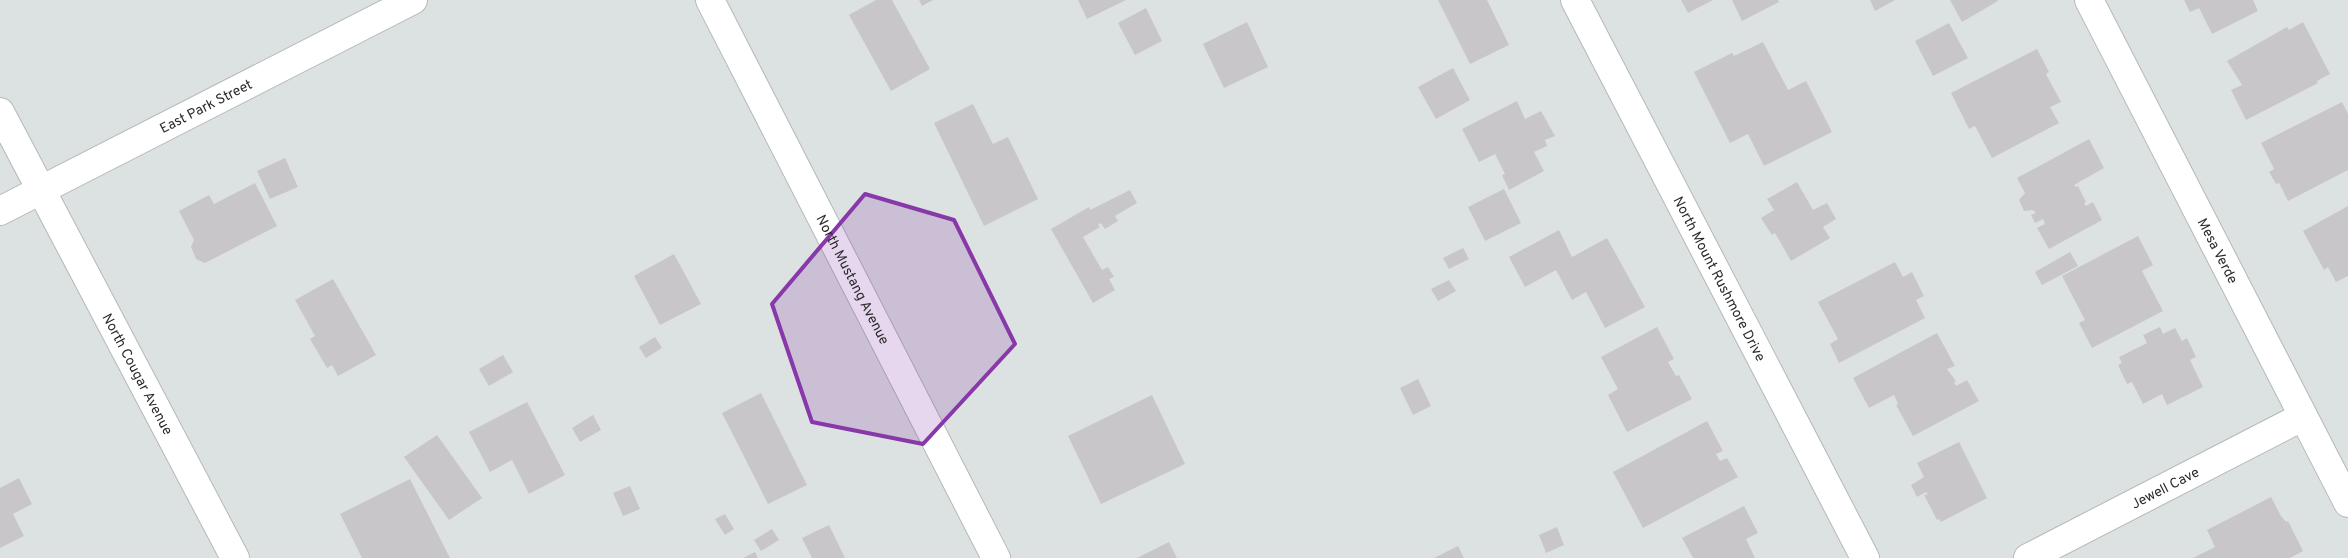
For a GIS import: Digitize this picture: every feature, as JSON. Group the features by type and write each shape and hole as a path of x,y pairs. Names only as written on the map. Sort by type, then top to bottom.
{"street":[{"name":"East Park Street","path":"0,211 413,0"},
{"name":"North Mustang Avenue","path":"710,0 996,558"},
{"name":"North Mount Rushmore Drive","path":"1575,0 1865,558"},
{"name":"Mesa Verde","path":"2089,0 2302,417 2348,503"},
{"name":"North Cougar Avenue","path":"0,112 235,558"},
{"name":"Jewell Cave","path":"2028,558 2302,417"}],"highlighted area":[{"path":"865,194 954,220 1015,344 923,444 812,422 772,304"}],"building":[{"path":"876,0 892,0 930,69 891,91 849,15"},
{"path":"919,0 933,0 922,6"},
{"path":"1078,0 1126,0 1087,19"},
{"path":"1438,0 1487,0 1509,45 1470,64"},
{"path":"1681,0 1713,0 1688,13"},
{"path":"1732,0 1778,0 1779,2 1742,21"},
{"path":"1870,0 1895,0 1875,11"},
{"path":"1950,0 1997,0 1998,1 1962,22"},
{"path":"2184,0 2253,0 2258,11 2212,34 2199,8 2190,12"},
{"path":"1146,8 1162,41 1135,55 1118,23"},
{"path":"1247,22 1268,67 1224,88 1203,44"},
{"path":"2303,22 2330,74 2317,81 2318,83 2246,120 2231,90 2242,85 2227,61 2287,27 2289,30"},
{"path":"1949,23 1968,58 1933,76 1915,41"},
{"path":"1763,42 1788,90 1806,81 1832,132 1764,166 1748,134 1730,143 1694,72 1732,53 1734,56"},
{"path":"2037,49 2049,72 2046,74 2061,102 2050,107 2059,123 1992,158 1975,126 1969,129 1951,93"},
{"path":"1453,68 1470,100 1436,119 1418,87"},
{"path":"1517,101 1525,119 1541,111 1555,136 1545,140 1547,146 1534,152 1544,171 1509,190 1502,175 1505,174 1495,154 1479,162 1462,129"},
{"path":"2342,102 2348,114 2348,170 2288,201 2279,183 2276,184 2269,172 2274,169 2261,143"},
{"path":"973,104 993,144 1008,137 1038,199 984,226 934,123"},
{"path":"2089,139 2104,168 2074,185 2078,186 2086,206 2093,202 2102,220 2049,249 2037,228 2045,224 2043,219 2035,223 2031,215 2036,213 2033,210 2024,211 2019,200 2025,193 2017,178"},
{"path":"285,158 298,187 270,199 257,171"},
{"path":"1797,182 1813,210 1827,203 1836,219 1823,227 1830,238 1791,261 1775,233 1772,235 1761,218 1774,210 1767,199"},
{"path":"255,183 277,226 205,263 196,259 191,247 194,240 179,211 209,195 214,204"},
{"path":"1504,189 1521,223 1485,241 1468,207"},
{"path":"1130,190 1137,203 1115,216 1118,221 1105,229 1101,223 1098,225 1100,227 1083,237 1102,270 1108,267 1114,277 1109,279 1115,290 1093,303 1051,229 1089,207 1090,210"},
{"path":"2348,206 2348,276 2336,282 2328,267 2324,270 2303,231"},
{"path":"1559,230 1572,257 1607,238 1645,307 1605,328 1586,292 1572,300 1556,270 1525,287 1509,257"},
{"path":"2138,236 2153,265 2142,271 2163,311 2092,348 2079,323 2085,320 2062,276"},
{"path":"1463,248 1469,259 1449,269 1443,258"},
{"path":"2070,252 2078,266 2042,285 2035,272"},
{"path":"674,254 701,304 660,325 634,276"},
{"path":"1895,262 1903,277 1912,272 1924,296 1916,300 1925,318 1839,363 1830,344 1838,339 1818,302"},
{"path":"333,279 376,355 338,376 332,365 327,368 310,339 315,336 295,300"},
{"path":"1449,280 1456,291 1438,301 1431,289"},
{"path":"1657,327 1674,359 1668,362 1676,376 1679,375 1692,399 1627,432 1608,395 1618,389 1601,357"},
{"path":"2160,327 2163,334 2175,328 2182,341 2187,338 2196,357 2190,360 2203,387 2167,405 2162,394 2143,404 2132,382 2127,384 2118,365 2122,363 2119,357 2147,343 2143,335"},
{"path":"1937,333 1955,366 1947,369 1956,381 1954,382 1956,386 1967,380 1979,401 1913,436 1896,405 1898,404 1894,395 1869,408 1853,378"},
{"path":"655,337 662,348 646,358 639,347"},
{"path":"503,355 513,372 489,386 479,369"},
{"path":"1418,379 1431,406 1413,415 1400,388"},
{"path":"761,393 807,485 768,504 722,413"},
{"path":"1152,395 1185,464 1101,504 1068,436"},
{"path":"527,402 565,475 529,494 512,460 490,472 469,432"},
{"path":"593,415 601,430 580,442 572,428"},
{"path":"1707,421 1723,451 1716,454 1720,461 1727,458 1738,477 1643,528 1613,472"},
{"path":"437,435 482,498 449,520 404,457"},
{"path":"1959,442 1987,498 1941,522 1939,519 1937,520 1924,495 1928,494 1926,492 1917,497 1911,485 1924,477 1917,463"},
{"path":"19,478 32,504 13,514 24,536 0,548 0,488"},
{"path":"410,479 450,558 362,558 340,514"},
{"path":"630,486 640,509 623,516 613,493"},
{"path":"2271,497 2281,516 2286,522 2288,521 2303,551 2290,558 2193,558 2215,547 2207,530"},
{"path":"1744,506 1758,533 1746,539 1755,558 1693,558 1682,538"},
{"path":"725,514 734,529 725,535 715,519"},
{"path":"829,525 845,558 812,558 802,538"},
{"path":"1557,527 1564,545 1546,553 1539,535"},
{"path":"772,529 779,540 761,551 754,540"},
{"path":"1169,542 1177,558 1137,558"},
{"path":"1458,546 1464,558 1434,558"},
{"path":"755,552 758,558 743,558"}]}
